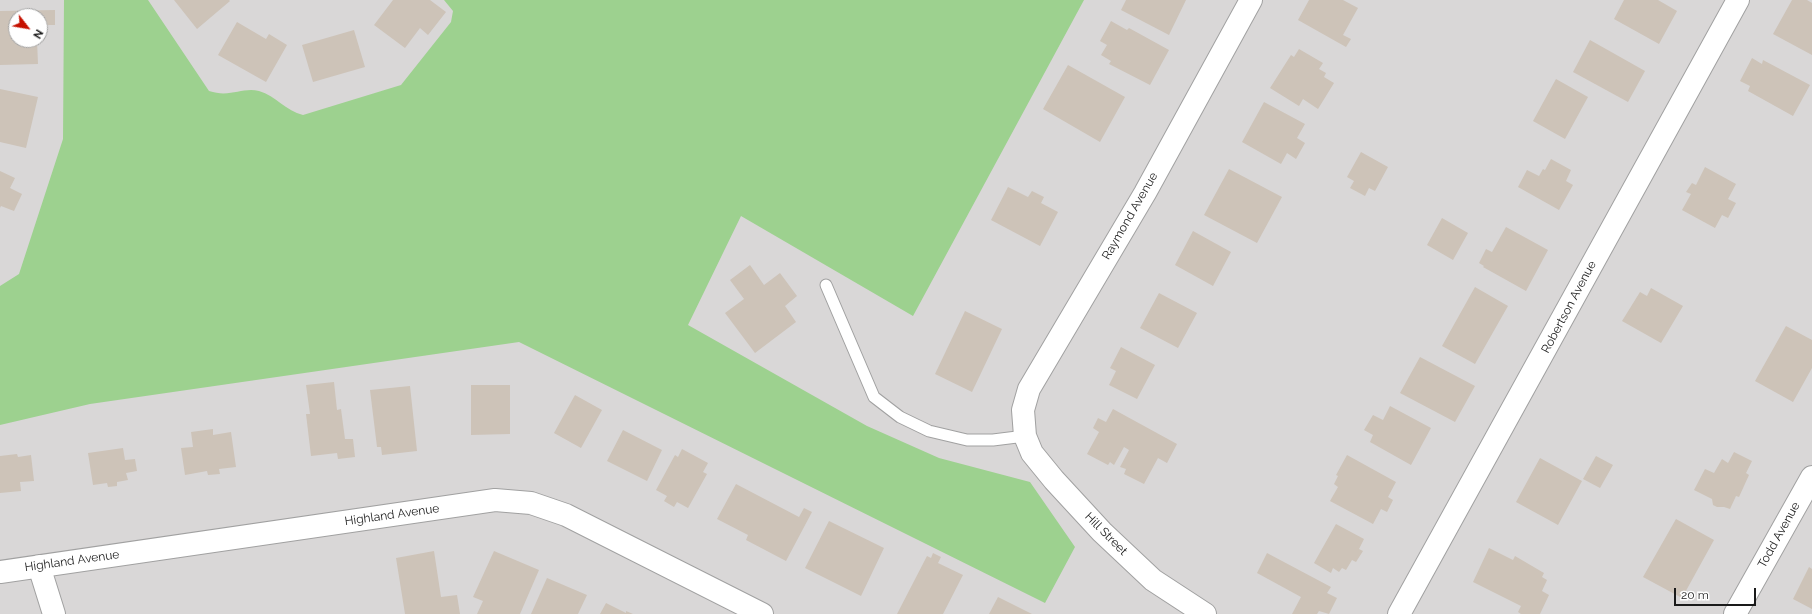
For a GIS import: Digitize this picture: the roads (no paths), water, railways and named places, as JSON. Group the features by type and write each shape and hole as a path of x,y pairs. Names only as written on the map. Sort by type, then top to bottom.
{"street":[{"name":"Raymond Avenue","path":"1026,436 1023,410 1029,389 1145,193 1251,0"},
{"name":"Robertson Avenue","path":"1399,614 1738,0"},
{"name":"Hill Street","path":"1026,436 1032,453 1102,532 1153,580 1205,614"},
{"name":"Todd Avenue","path":"1735,614 1812,477"},
{"name":"Highland Avenue","path":"0,572 495,500 531,503 566,515 762,614"},
{"path":"39,566 54,614"}],"lane":[{"path":"826,285 874,397 900,417 929,431 967,440 993,440 1026,436"}]}
